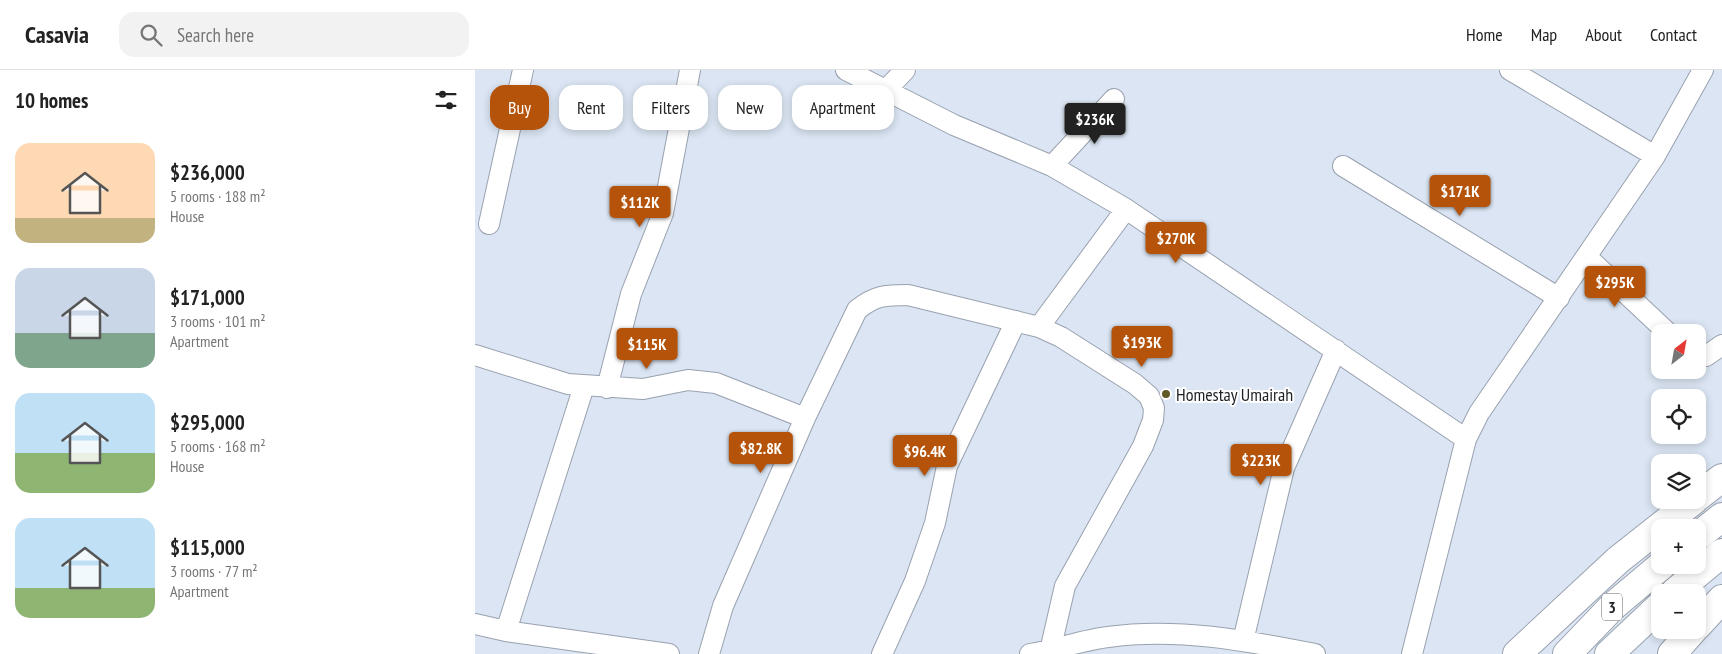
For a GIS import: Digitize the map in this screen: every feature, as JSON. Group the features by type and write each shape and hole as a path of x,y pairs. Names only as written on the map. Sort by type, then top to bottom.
{"highway":[{"path":"1706,490 1722,478"},
{"path":"1517,654 1618,560 1683,509"},
{"path":"1706,530 1722,517"},
{"path":"1683,584 1722,553"},
{"name":"3","path":"1567,654 1612,607 1651,574"},
{"path":"1706,616 1722,599"},
{"name":"3","path":"1609,654 1651,614"},
{"path":"1672,654 1685,639"}],"street":[{"path":"489,224 523,70"},
{"path":"607,388 631,294 663,213 690,70"},
{"path":"847,70 874,85"},
{"path":"891,85 905,70"},
{"path":"1510,70 1655,156"},
{"path":"1412,654 1466,439 1479,413 1655,156 1703,70"},
{"path":"894,95 954,125 1051,166 1126,209 1466,439"},
{"path":"1051,166 1113,100"},
{"path":"1343,166 1559,298"},
{"path":"1039,327 1126,209"},
{"path":"1587,257 1658,324"},
{"path":"709,654 723,606 805,418 857,310 869,300 885,296 908,295 1016,320 1039,327 1061,337 1135,384 1149,396 1154,408 1153,420 1143,446 1065,586 1050,651"},
{"path":"882,654 915,580 935,523 947,466 1016,320"},
{"path":"1706,356 1722,345"},
{"path":"1243,642 1284,468 1335,350"},
{"path":"475,355 568,384 583,386 643,389 688,380 715,383 805,418"},
{"path":"505,631 583,386"},
{"path":"475,624 505,631 669,654"},
{"path":"1030,654 1107,637 1167,633 1243,642 1315,654"}],"place":[{"name":"Homestay Umairah","path":"1166,394"}]}
